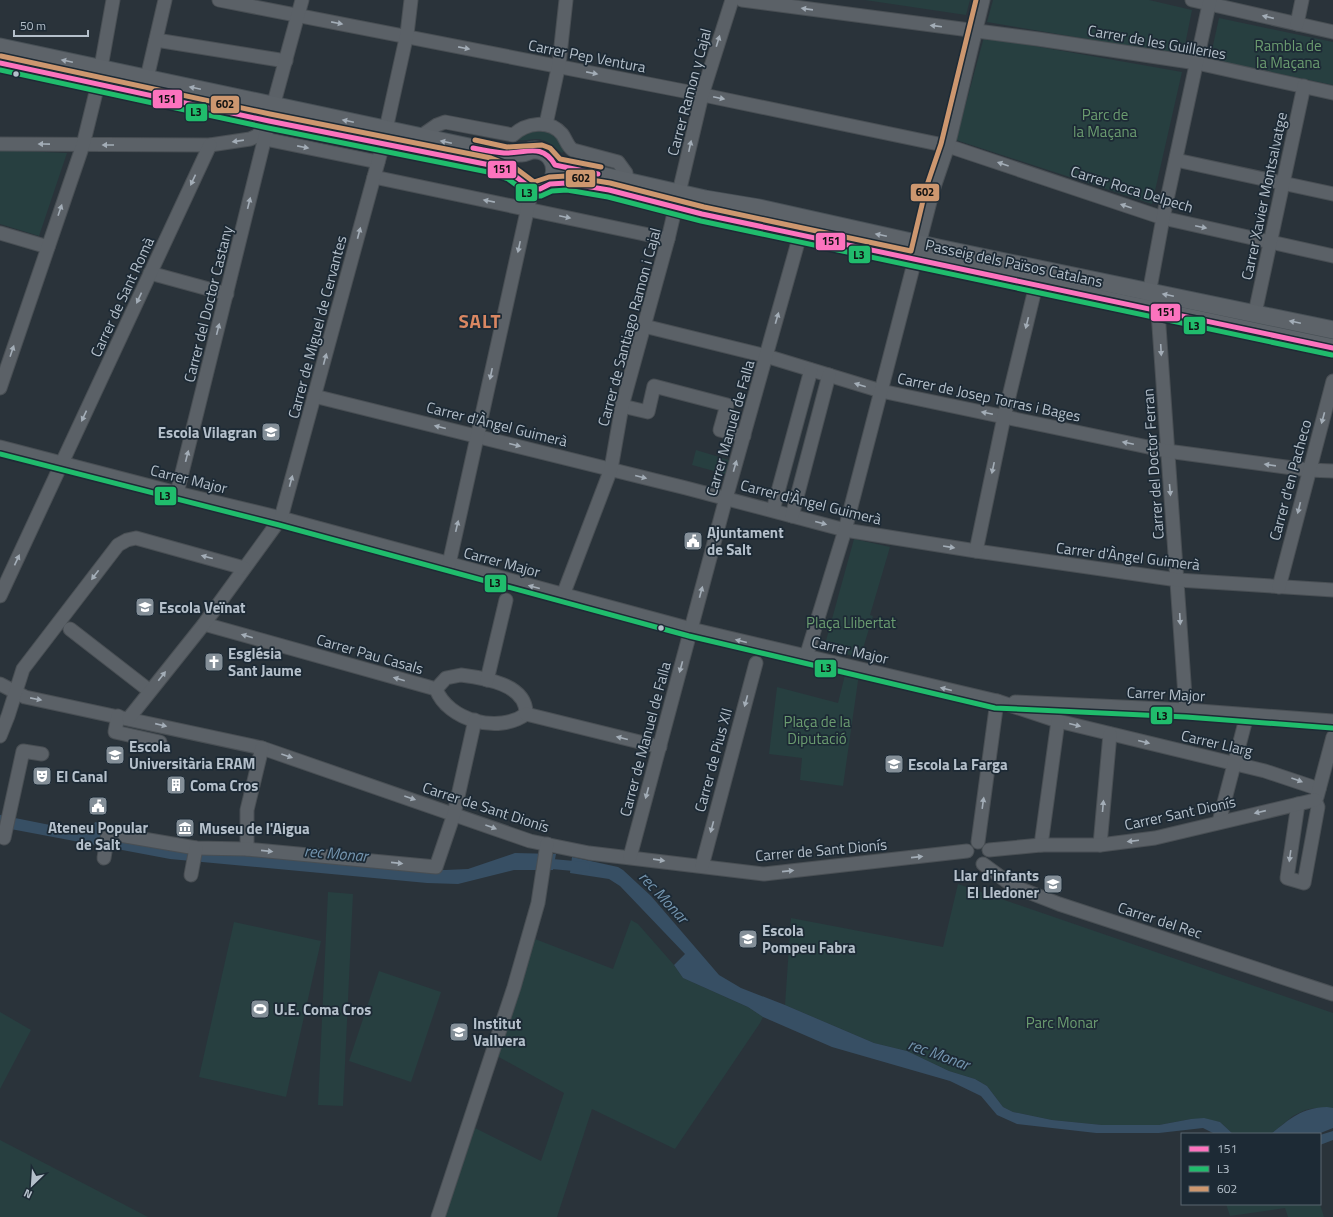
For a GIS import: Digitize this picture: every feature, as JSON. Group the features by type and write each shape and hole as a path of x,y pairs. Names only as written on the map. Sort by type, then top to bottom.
{"main road":[{"path":"0,47 99,76 385,136 490,165 540,190 550,184 574,184 678,200 800,235 918,252 1036,285 1333,348"},
{"path":"0,63 99,76 147,78 272,113"},
{"path":"385,136 420,136 496,152 526,153 535,150 543,152 550,156 555,165 555,174 550,184"},
{"path":"526,153 519,166 526,184"},
{"name":"Passeig dels Països Catalans","path":"555,165 627,180 678,200 918,252 1149,291 1333,330"}],"street":[{"path":"0,388 3,371 48,247 82,145 99,76 113,0"},
{"path":"147,78 165,0"},
{"name":"Carrer Pep Ventura","path":"219,0 558,65 948,146"},
{"name":"Carrer del Doctor Castany","path":"177,493 265,139 302,0"},
{"name":"Carrer de Miguel de Cervantes","path":"281,518 385,136 406,37 411,0"},
{"path":"546,124 558,65 566,0"},
{"name":"Carrer Ramon y Cajal","path":"678,200 702,94 732,0"},
{"name":"Carrer de les Guilleries","path":"742,0 975,31 1196,63 1333,93"},
{"path":"806,657 845,530 933,190 948,146 983,0"},
{"path":"1192,0 1209,2 1333,32"},
{"path":"1297,24 1302,0"},
{"name":"Carrer del Doctor Ferran","path":"1186,710 1178,580 1167,451 1149,291 1209,2"},
{"path":"156,40 286,61"},
{"name":"Carrer Xavier Montsalvatge","path":"1255,313 1304,86"},
{"path":"0,144 210,145 250,139 257,136 272,113"},
{"path":"420,136 437,125 445,122 513,136 529,126 546,124 562,134 569,147 573,150 618,162 626,173 627,180"},
{"path":"265,139 378,162"},
{"name":"Carrer de Sant Romà","path":"0,596 210,145"},
{"name":"Carrer Roca Delpech","path":"948,146 1163,218 1333,256"},
{"path":"1176,160 1333,194"},
{"path":"374,177 527,208 668,239"},
{"path":"449,564 527,208 526,184"},
{"name":"Carrer de Santiago Ramon i Cajal","path":"563,595 611,469 622,406 678,200"},
{"path":"0,233 48,247"},
{"name":"Carrer Manuel de Falla","path":"691,630 726,498 800,235"},
{"path":"150,273 227,294"},
{"path":"976,551 1004,416 1036,285"},
{"name":"Carrer de Josep Torras i Bages","path":"644,326 766,356 881,391 1167,451 1308,470 1333,471"},
{"path":"773,510 811,370"},
{"path":"792,516 829,375"},
{"name":"Carrer d'en Pacheco","path":"1278,587 1333,381"},
{"path":"622,406 648,412 654,386 727,405 720,430 744,436"},
{"name":"Carrer d'Àngel Guimerà","path":"314,396 726,498 845,530 976,551 1178,580 1333,590"},
{"name":"Carrer Major","path":"0,447 177,493 281,518 691,630 997,701 1058,721 1108,733"},
{"path":"160,742 115,732 123,717 204,624 281,518"},
{"path":"0,736 23,669 118,545 127,540 136,538 244,568"},
{"path":"487,680 506,600"},
{"name":"Carrer Pau Casals","path":"204,624 436,689"},
{"path":"70,628 146,688"},
{"name":"Carrer de Manuel de Falla","path":"630,857 691,630"},
{"name":"Carrer de Pius XII","path":"702,866 756,663"},
{"path":"526,714 526,706 519,693 473,676 452,676 442,681 436,689 440,699 448,708 464,717 475,720 502,723 519,719 526,714 660,747"},
{"name":"Carrer de Sant Dionís","path":"0,684 25,697 262,748 546,847 764,874 967,851"},
{"path":"984,846 973,843 967,851 969,861 975,865 983,864 989,858 984,846 997,701"},
{"name":"Carrer Major","path":"997,701 1186,710 1333,721"},
{"path":"1219,822 1247,715"},
{"path":"105,854 108,833 196,848 247,848 436,867 454,814 475,720"},
{"path":"1041,844 1058,721"},
{"path":"1100,845 1108,733"},
{"name":"Carrer Llarg","path":"1108,733 1292,778 1317,794"},
{"path":"1298,804 1287,878 1304,883 1318,808 1317,794 1333,737"},
{"path":"247,848 247,810 262,748"},
{"path":"5,834 23,751 42,754"},
{"name":"Carrer Sant Dionís","path":"984,846 1041,844 1100,845 1155,838 1298,804 1317,794"},
{"path":"438,1217 514,987 538,903 546,847"},
{"path":"193,870 196,848"},
{"name":"Carrer del Rec","path":"983,864 1013,886 1059,904 1333,994"}],"green space":[{"path":"865,0 970,0 966,15"},
{"path":"993,0 1149,0 1192,10 1183,55 987,22"},
{"name":"Rambla de la Maçana","path":"1219,18 1333,42 1333,85 1210,59"},
{"name":"Parc de la Maçana","path":"984,37 1182,72 1152,204 956,140"},
{"path":"530,129 552,130 566,149 562,153 544,140 517,139"},
{"path":"0,150 67,153 39,236 0,224"},
{"path":"696,450 736,462 732,476 692,465"},
{"name":"Plaça Llibertat","path":"854,539 890,547 870,615 873,616 860,658 824,648"},
{"name":"Plaça de la Diputació","path":"846,671 859,674 843,786 800,780 802,758 769,754 777,687 838,703"},
{"name":"Parc Monar","path":"958,884 1333,1013 1333,1108 1315,1108 1305,1110 1293,1116 1272,1133 1232,1133 1220,1122 1191,1119 1159,1125 1102,1125 1052,1120 1013,1112 1003,1107 987,1086 975,1079 949,1071 907,1051 874,1043 785,1005 791,918 943,947"},
{"path":"328,892 353,894 343,1106 318,1105"},
{"path":"631,920 638,924 674,965 683,978 748,1007 763,1017 760,1023 675,1149 592,1109 557,1217 445,1217 473,1127 541,1161 564,1093 497,1056 535,939 613,969"},
{"name":"U.E. Coma Cros","path":"234,922 321,941 286,1097 199,1077"},
{"path":"379,971 441,992 411,1082 349,1061"},
{"path":"0,1012 31,1030 0,1089"},
{"path":"0,1140 148,1217 0,1217"},
{"path":"1226,1205 1320,1205 1324,1217 1288,1217 1285,1208 1230,1216"}],"water":[{"path":"0,815 90,833 95,822 196,844 318,861 445,870 468,869 515,853 556,854 553,870 514,870 458,884 427,883 170,859 0,827"},
{"path":"572,857 618,867 651,896 719,975 741,988 874,1043 907,1051 949,1071 975,1079 987,1086 1003,1107 1013,1112 1052,1120 1102,1125 1159,1125 1204,1118 1220,1122 1232,1133 1213,1133 1203,1128 1159,1133 1096,1133 1017,1124 997,1115 981,1096 950,1081 832,1047 763,1017 748,1007 683,978 674,965 685,954 620,886 609,879 570,873"},
{"path":"1333,1108 1333,1128 1320,1133 1272,1133 1297,1115 1310,1109"},
{"path":"1333,1131 1333,1140 1321,1145 1321,1135"}],"waterway":[{"name":"rec Monar","path":"541,863 585,867"}],"transit line":[{"name":"602","path":"1,56 270,114 491,158 514,167 534,182 549,177 567,176 610,183 704,207 911,251 926,188 941,144 976,0"},
{"name":"151","path":"0,63 269,121 490,165 511,173 532,189 540,189 550,184 567,183 609,190 702,214 1333,348"},
{"name":"L3","path":"0,70 268,128 488,172 508,179 531,196 541,196 552,191 567,190 608,197 701,221 1332,355"},
{"name":"602","path":"475,140 507,147 542,145 550,148 560,159 601,167"},
{"name":"151","path":"473,148 504,153 539,151 550,158 555,165 598,174"},
{"name":"L3","path":"0,454 279,525 689,636 995,708 1186,717 1332,728"}],"place":[{"name":"Escola Vilagran","path":"271,432"},
{"name":"Ajuntament de Salt","path":"693,541"},
{"name":"Escola Veïnat","path":"145,607"},
{"name":"Església Sant Jaume","path":"214,662"},
{"name":"Escola Universitària ERAM","path":"115,755"},
{"name":"Escola La Farga","path":"894,764"},
{"name":"El Canal","path":"42,776"},
{"name":"Coma Cros","path":"176,785"},
{"name":"Ateneu Popular de Salt","path":"98,806"},
{"name":"Museu de l'Aigua","path":"185,828"},
{"name":"Llar d'infants El Lledoner","path":"1053,884"},
{"name":"Escola Pompeu Fabra","path":"748,939"},
{"name":"U.E. Coma Cros","path":"260,1009"},
{"name":"Institut Vallvera","path":"459,1032"}],"district":[{"name":"SALT","path":"480,320"}]}
